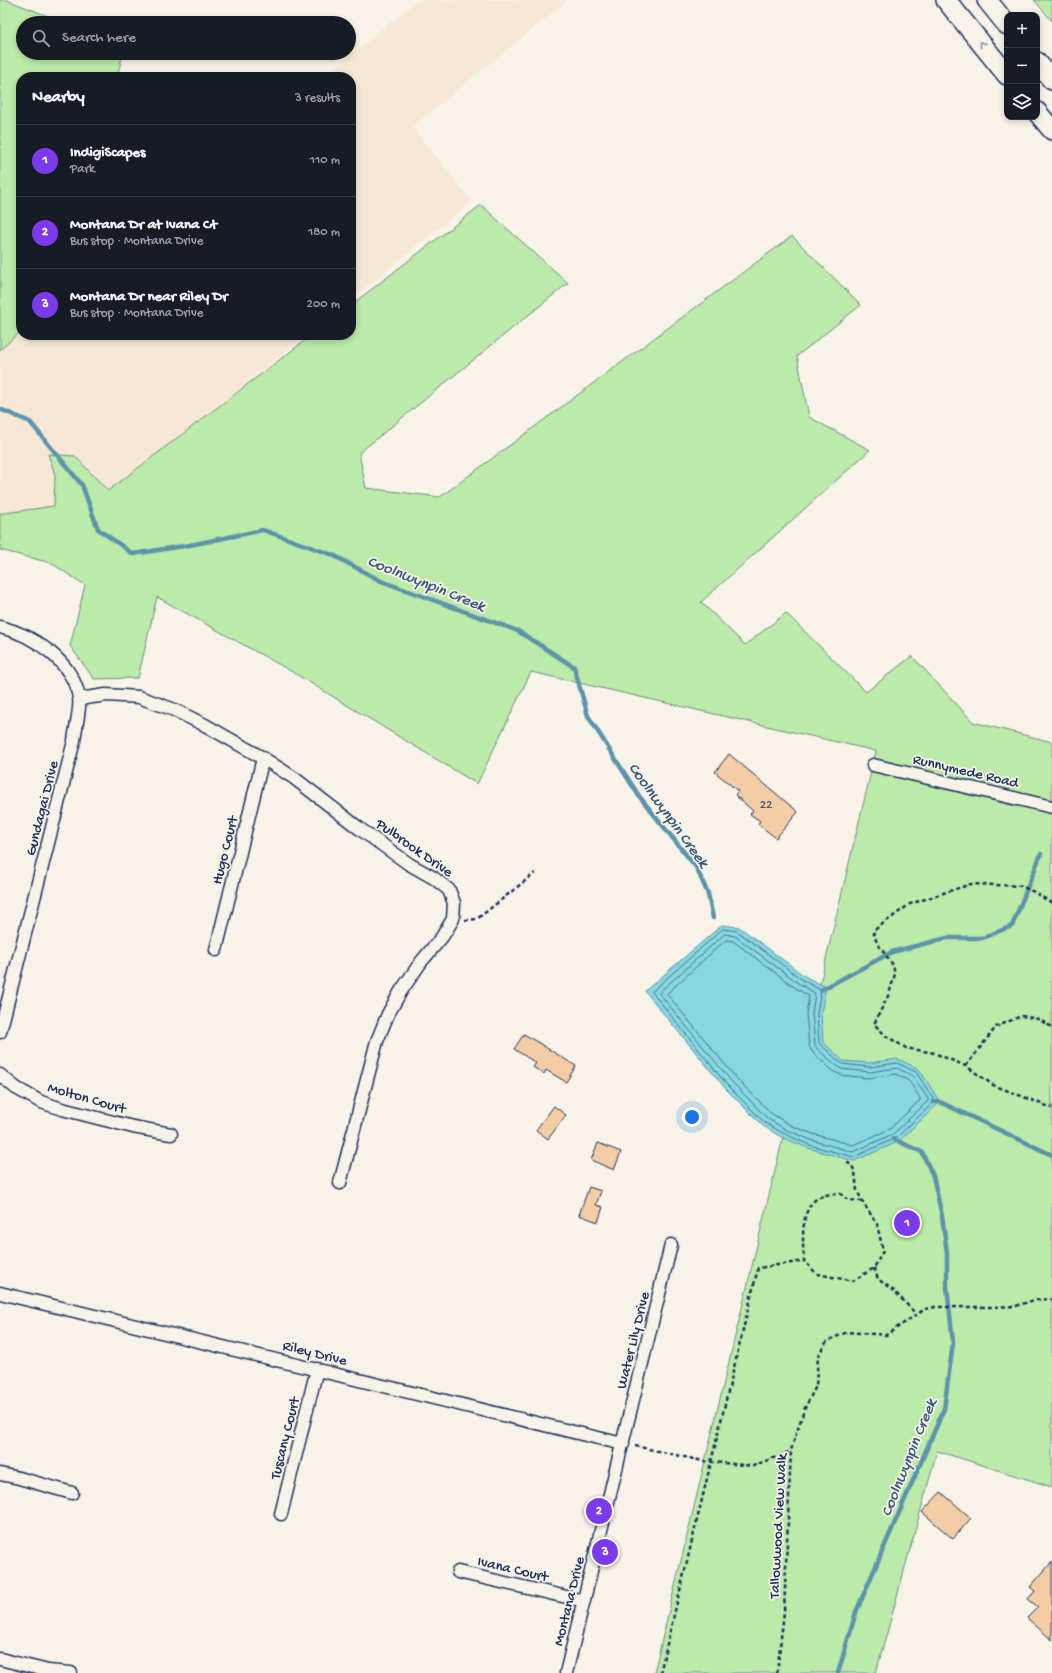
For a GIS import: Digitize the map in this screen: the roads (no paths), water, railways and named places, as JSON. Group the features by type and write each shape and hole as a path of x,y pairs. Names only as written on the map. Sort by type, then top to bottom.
{"main road":[{"path":"946,0 1004,71"},
{"path":"987,0 1004,21"},
{"path":"1040,66 1052,80"},
{"path":"1040,116 1052,130"}],"street":[{"name":"Gundagai Drive","path":"0,627 9,629 32,640 58,658 73,678 79,699 74,741 0,1032"},
{"name":"Pulbrook Drive","path":"79,699 106,695 138,698 172,709 264,758 294,778 409,864 434,878 449,890 454,904 453,919 442,937 420,962 400,991 388,1014 377,1041 340,1183"},
{"name":"Hugo Court","path":"216,950 264,758"},
{"name":"Runnymede Road","path":"873,765 1052,807"},
{"name":"Molton Court","path":"0,1075 16,1088 42,1102 62,1109 133,1127 171,1134"},
{"name":"Water Lily Drive","path":"629,1445 671,1245"},
{"name":"Riley Drive","path":"0,1293 629,1445"},
{"name":"Tuscany Court","path":"281,1514 317,1369"},
{"name":"Montana Drive","path":"566,1673 584,1601 629,1445"},
{"path":"0,1474 72,1493"},
{"name":"Ivana Court","path":"458,1572 584,1601"},
{"path":"0,1659 48,1671 71,1673"}],"water":[{"path":"722,925 739,927 806,977 826,987 821,1013 823,1042 843,1061 869,1063 898,1059 919,1069 940,1102 898,1142 854,1161 808,1148 783,1138 763,1126 725,1088 645,991"}],"waterway":[{"name":"Coolnwynpin Creek","path":"0,409 30,422 82,485 98,529 133,554 190,545 263,530 333,555 381,581 518,631 574,667 588,716 639,796 696,867 708,894 713,918"},
{"path":"821,990 892,952 947,938 982,938 1012,926 1041,854"},
{"name":"Coolnwynpin Creek","path":"934,1102 940,1102 1052,1155"},
{"name":"Coolnwynpin Creek","path":"838,1673 856,1612 944,1409 953,1343 947,1286 947,1253 942,1216 933,1176 922,1152 893,1139"}],"place":[{"name":"IndigiScapes","path":"907,1223"},
{"name":"Montana Dr at Ivana Ct","path":"599,1511"},
{"name":"Montana Dr near Riley Dr","path":"605,1552"}]}
